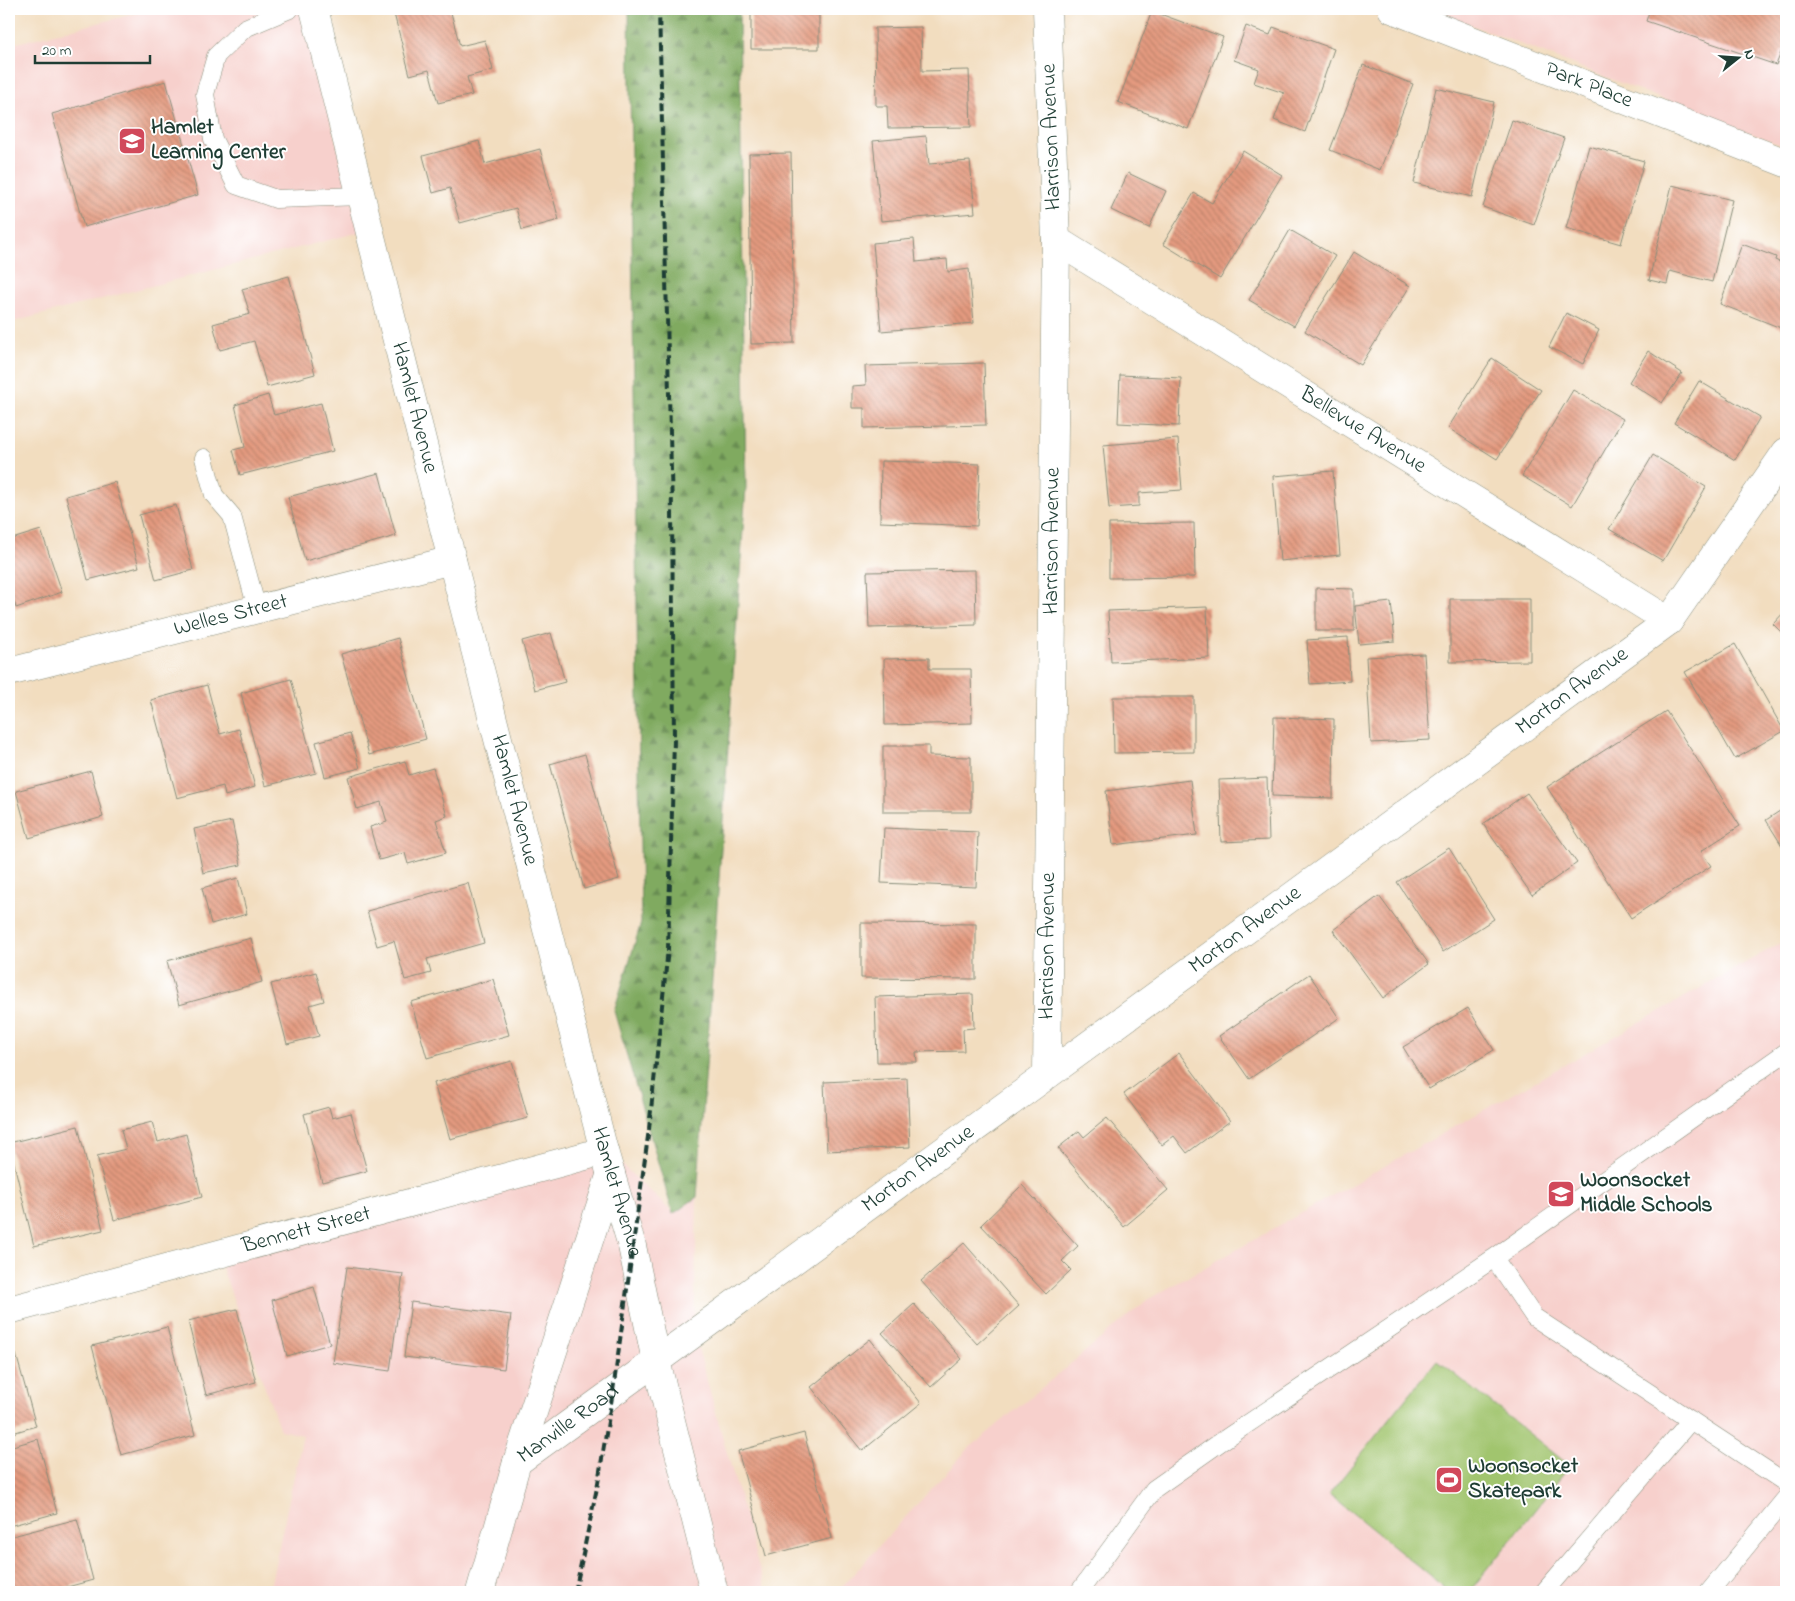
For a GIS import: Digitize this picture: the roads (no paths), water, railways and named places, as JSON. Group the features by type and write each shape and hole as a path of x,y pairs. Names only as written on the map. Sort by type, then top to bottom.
{"street":[{"name":"Hamlet Avenue","path":"314,9 452,560 608,1162 632,1246 656,1361 714,1592"},
{"name":"Harrison Avenue","path":"1047,1075 1056,240 1048,9"},
{"name":"Park Place","path":"1392,9 1786,163"},
{"name":"Bellevue Avenue","path":"1056,240 1669,621"},
{"name":"Morton Avenue","path":"656,1361 1669,621 1786,452"},
{"name":"Welles Street","path":"9,672 452,560"},
{"name":"Bennett Street","path":"9,1310 608,1162"},
{"path":"518,1462 608,1162"},
{"name":"Manville Road","path":"480,1592 518,1462 656,1361"}],"lane":[{"path":"290,9 245,28 216,56 206,94 213,139 236,185 276,199 361,196"},
{"path":"204,458 214,495 232,516 257,609"},
{"path":"1080,1592 1154,1489 1225,1438 1494,1258 1786,1052"},
{"path":"1494,1258 1534,1317 1786,1483"},
{"path":"1544,1592 1691,1420"},
{"path":"1709,1592 1786,1498"}],"railway":[{"path":"575,1592 598,1483 613,1391 649,1129 668,949 674,740 672,509 659,9"}],"place":[{"name":"Hamlet Learning Center","path":"132,141"},
{"name":"Woonsocket Middle Schools","path":"1561,1194"},
{"name":"Woonsocket Skatepark","path":"1449,1480"}]}
